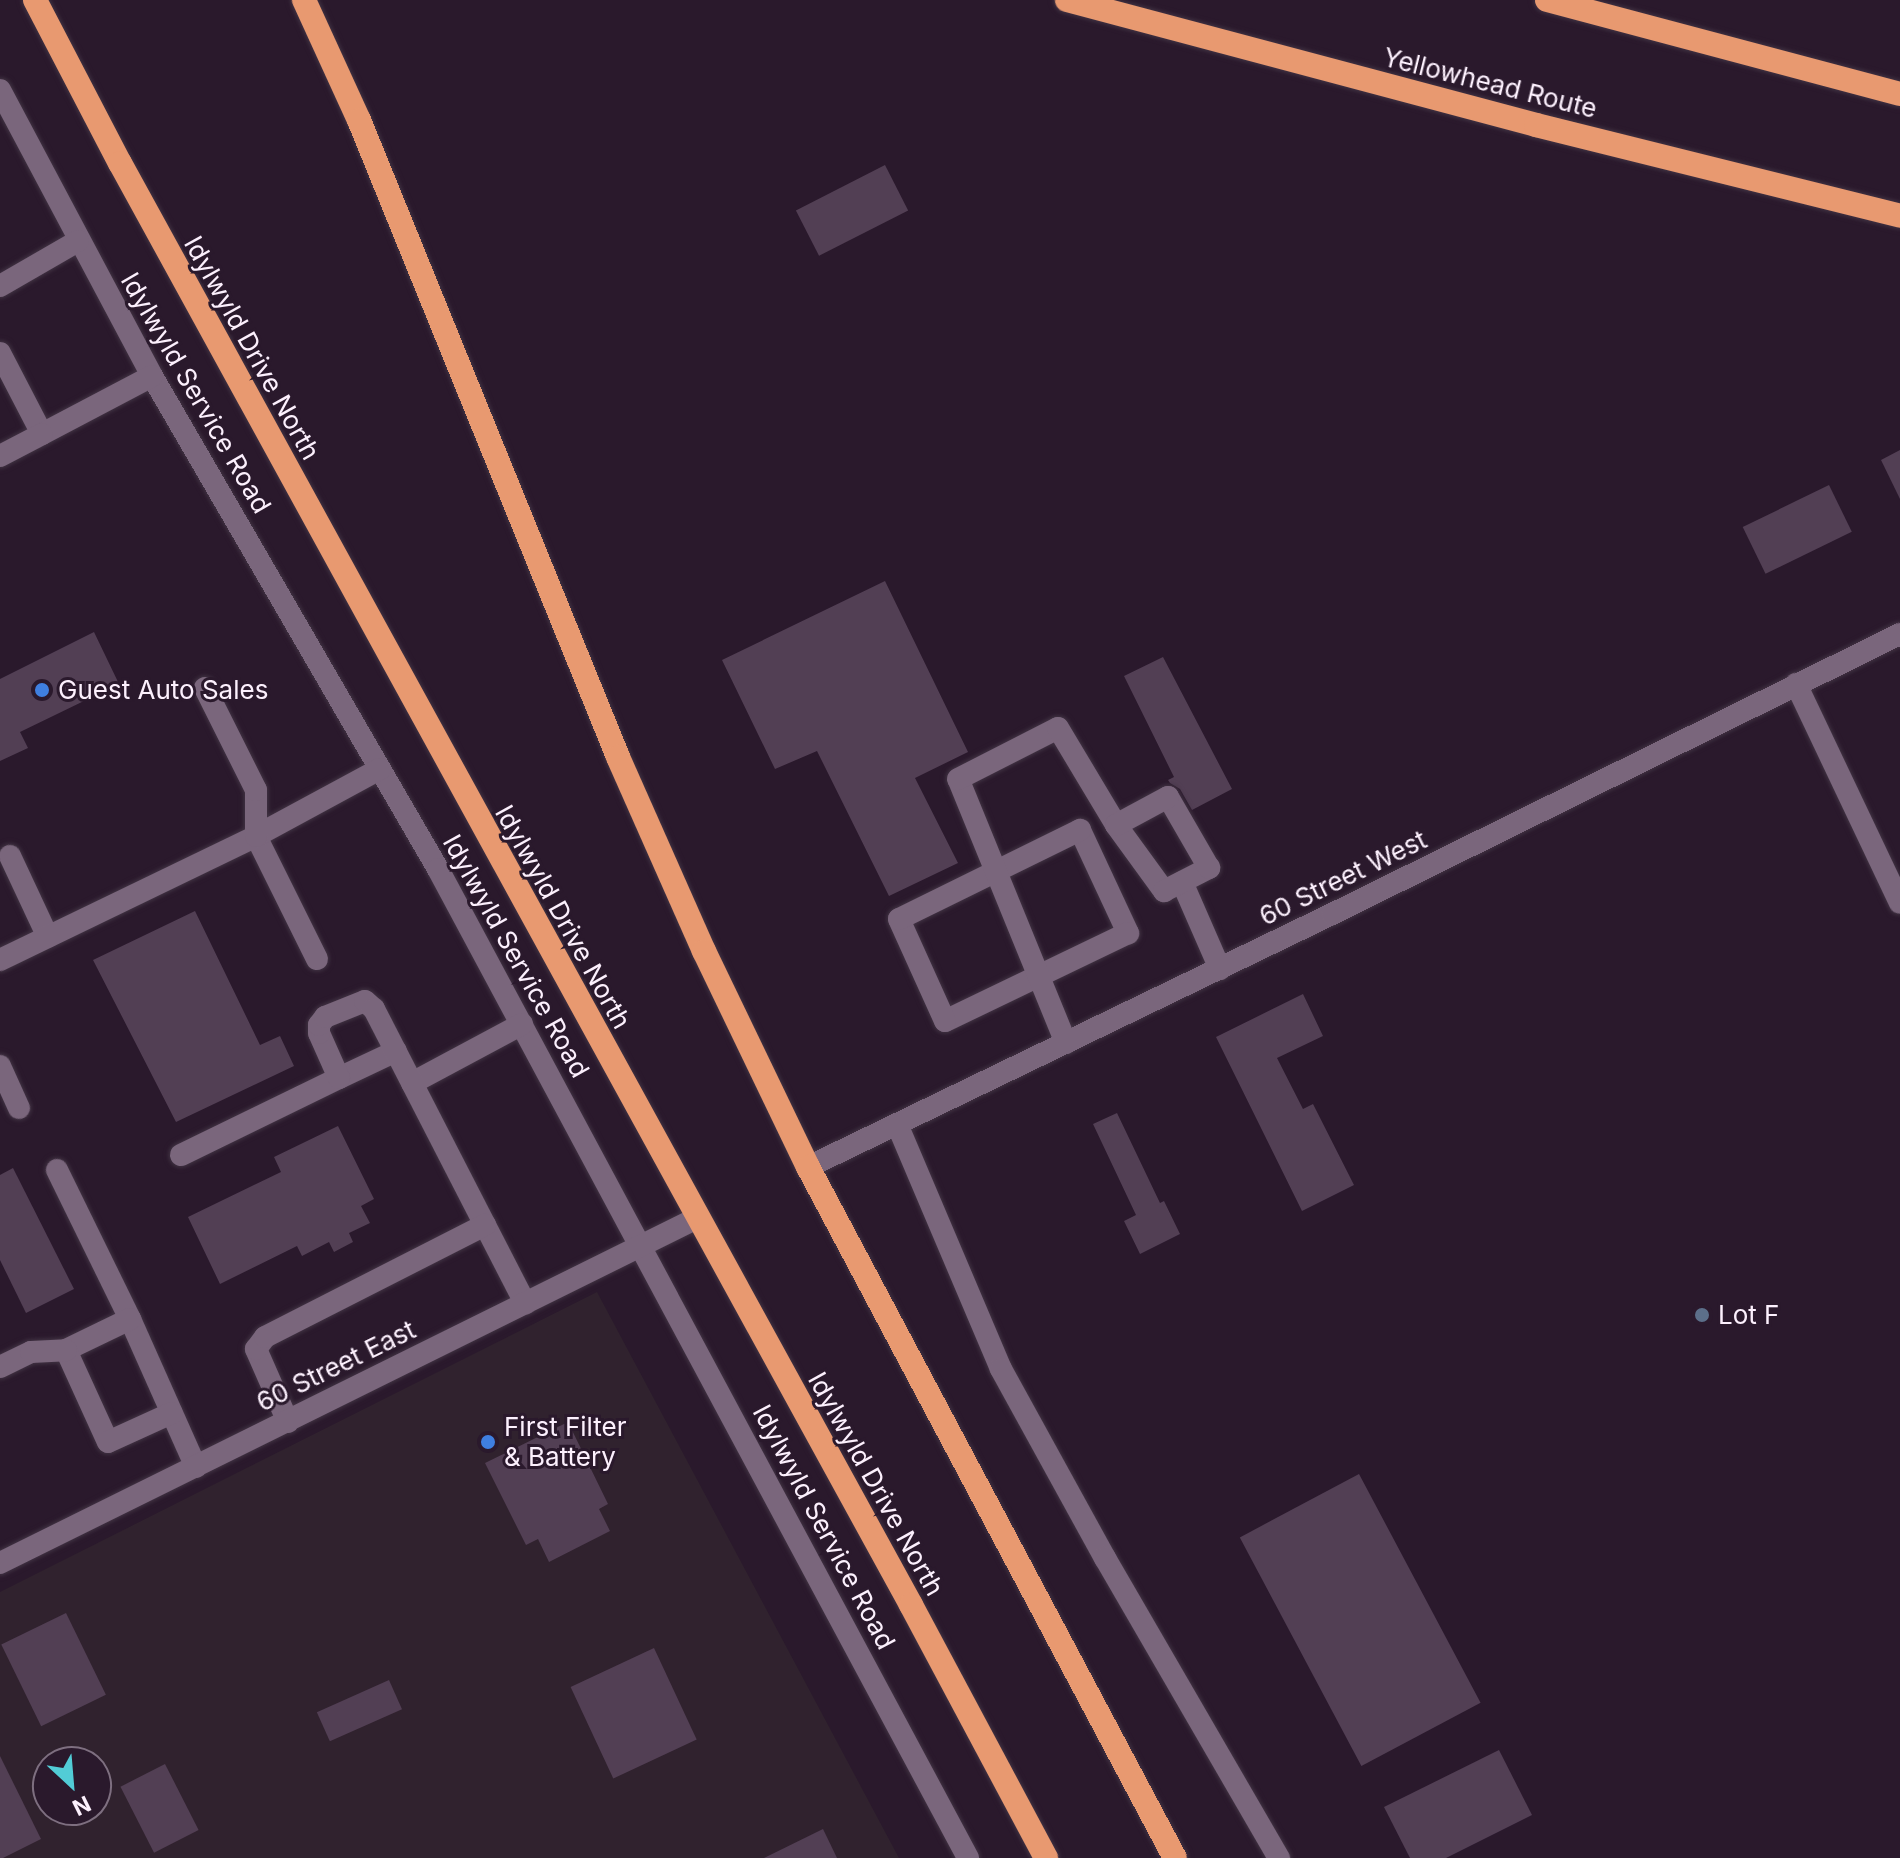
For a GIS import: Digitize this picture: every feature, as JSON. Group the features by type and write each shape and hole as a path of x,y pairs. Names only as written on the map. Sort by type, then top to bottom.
{"highway":[{"name":"Idylwyld Drive North","path":"35,0 120,163 1046,1858"},
{"path":"304,0 359,120 618,757 704,951 808,1167 1175,1858"},
{"name":"Yellowhead Route","path":"1067,0 1536,125 1900,216"},
{"path":"1547,0 1900,94"}],"street":[{"name":"Idylwyld Service Road","path":"0,90 152,376 380,769 522,1024 968,1858"},
{"path":"0,286 78,241"},
{"path":"0,353 42,434"},
{"path":"0,456 152,376"},
{"name":"60 Street West","path":"808,1167 1220,969 1900,634"},
{"path":"1796,684 1900,903"},
{"path":"205,688 256,790 256,836 317,959"},
{"path":"1066,1043 1037,977 995,872 958,779 1058,728 1112,819 1164,891 1209,868 1168,797 1112,819 1080,830 995,872 899,919 945,1021 1037,977 1128,933 1080,830"},
{"path":"0,960 256,836 380,769"},
{"path":"10,856 48,937"},
{"path":"1182,882 1220,969"},
{"path":"339,1078 319,1033 319,1025 325,1017 365,1001 374,1009 525,1303"},
{"path":"412,1083 522,1024"},
{"path":"181,1155 396,1051"},
{"path":"0,1066 19,1108"},
{"path":"897,1124 1001,1369 1105,1558 1279,1858"},
{"path":"57,1170 130,1319 196,1467"},
{"name":"60 Street East","path":"0,1563 697,1218"},
{"path":"288,1422 256,1349 265,1337 485,1225"},
{"path":"0,1367 31,1352 66,1350 130,1319"},
{"path":"66,1350 108,1442 172,1413"}],"shaded area":[{"name":"First Filter & Battery","path":"597,1292 899,1858 0,1858 0,1592"}],"building":[{"path":"885,165 908,210 819,256 796,210"},
{"path":"1900,450 1900,499 1881,460"},
{"path":"1829,485 1852,532 1766,574 1743,527"},
{"path":"885,581 968,752 915,778 958,863 889,896 817,751 775,769 722,660"},
{"path":"94,632 119,684 20,732 28,748 0,761 0,679"},
{"path":"1163,657 1232,789 1192,810 1180,789 1168,780 1174,777 1124,676"},
{"path":"195,911 260,1045 280,1036 294,1066 176,1122 93,960"},
{"path":"1303,994 1323,1036 1277,1058 1303,1109 1313,1104 1354,1185 1302,1211 1216,1037"},
{"path":"1117,1113 1160,1203 1164,1201 1180,1234 1140,1254 1124,1221 1136,1215 1093,1124"},
{"path":"338,1126 374,1199 361,1206 370,1223 349,1233 353,1242 334,1252 329,1242 302,1256 297,1246 220,1284 188,1217 281,1172 274,1157"},
{"path":"13,1168 74,1289 26,1313 0,1260 0,1175"},
{"path":"568,1422 608,1504 599,1509 610,1531 549,1562 538,1539 526,1545 485,1463"},
{"path":"1359,1474 1481,1703 1361,1766 1240,1537"},
{"path":"66,1613 106,1695 41,1726 1,1645"},
{"path":"654,1648 697,1740 613,1778 571,1687"},
{"path":"389,1680 402,1709 330,1741 317,1712"},
{"path":"1499,1750 1532,1815 1446,1858 1410,1858 1384,1807"},
{"path":"0,1756 41,1839 0,1858"},
{"path":"165,1764 199,1830 154,1853 120,1787"},
{"path":"823,1829 837,1858 764,1858"}],"place":[{"name":"Guest Auto Sales","path":"42,690"},
{"name":"Lot F","path":"1702,1315"},
{"name":"First Filter & Battery","path":"488,1442"}]}
